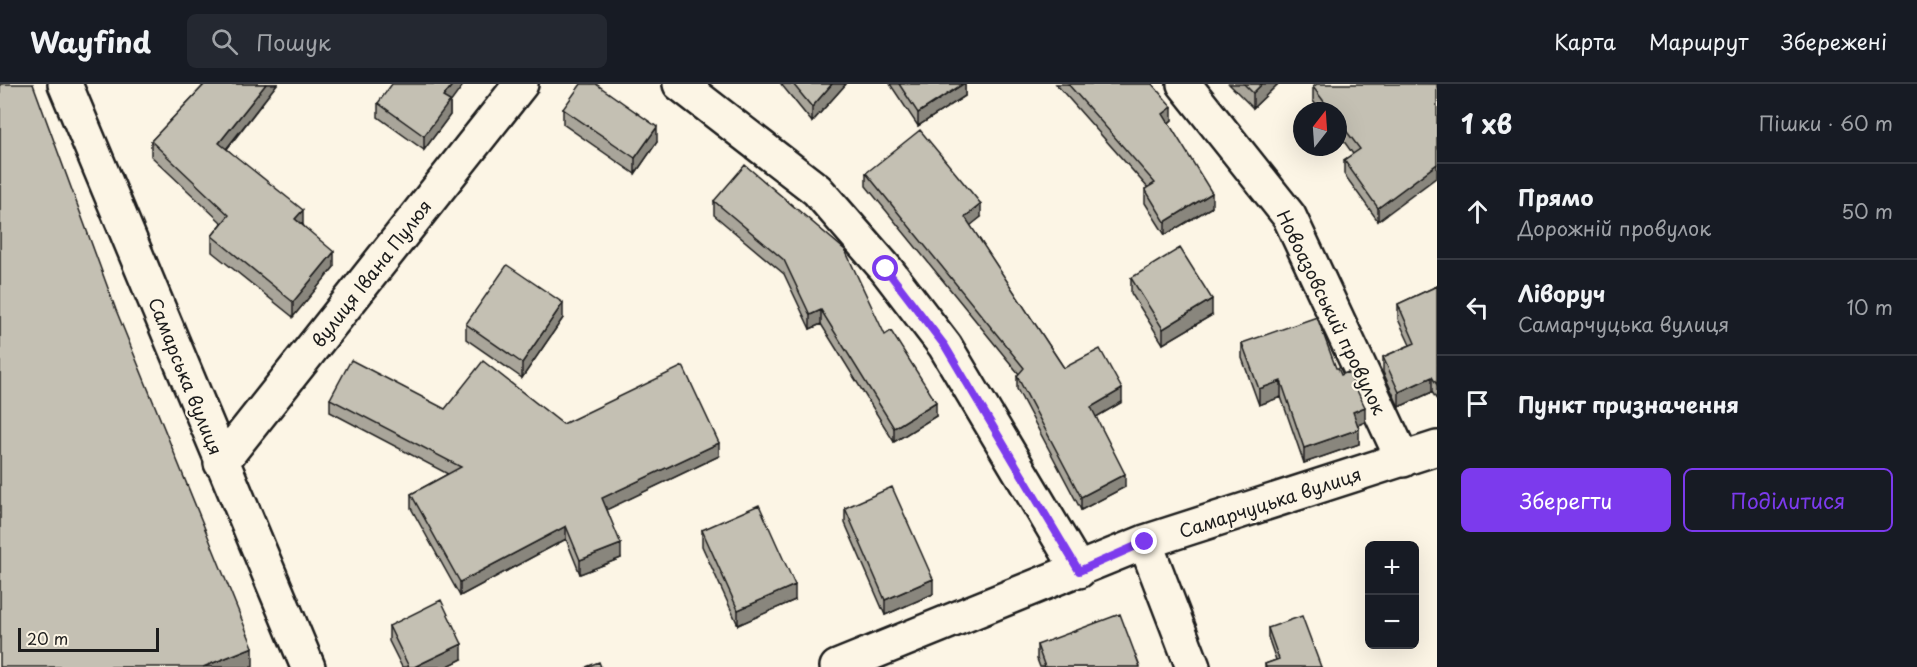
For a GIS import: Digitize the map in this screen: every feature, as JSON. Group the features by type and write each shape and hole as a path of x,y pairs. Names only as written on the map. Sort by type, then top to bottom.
{"street":[{"name":"Самарська вулиця","path":"65,84 221,463 308,667"},
{"name":"вулиця Івана Пулюя","path":"221,463 521,84"},
{"path":"680,84 817,190 886,269 945,346 1079,571"},
{"name":"Новоазовський провулок","path":"1184,84 1289,216 1403,460"},
{"name":"Самарчуцька вулиця","path":"837,667 1079,571 1145,542 1437,448"},
{"path":"1145,542 1193,667"}],"building":[{"path":"0,84 33,84 116,310 253,647 203,667 0,667"},
{"path":"205,84 266,84 219,143 303,210 295,219 334,252 293,302 212,236 229,215 151,141"},
{"path":"392,84 453,84 443,97 450,101 424,136 378,103"},
{"path":"581,84 596,84 657,127 635,158 563,109"},
{"path":"793,84 832,84 812,107"},
{"path":"899,84 963,84 918,113"},
{"path":"1068,84 1152,84 1172,107 1163,114 1212,193 1165,222 1145,189 1155,183"},
{"path":"1244,84 1262,84 1253,93"},
{"path":"1317,84 1437,84 1437,164 1378,208 1344,160 1360,149 1347,132 1347,102 1324,102 1313,87"},
{"path":"920,130 981,204 965,217 1064,368 1100,349 1122,389 1091,407 1125,474 1081,497 1017,376 1024,368 866,173"},
{"path":"745,165 845,250 885,335 891,331 936,402 894,428 821,310 810,315 784,260 714,201"},
{"path":"1180,248 1212,299 1163,329 1131,278"},
{"path":"507,265 563,303 522,363 466,324"},
{"path":"1437,286 1437,385 1432,377 1399,392 1383,357 1415,343 1398,304"},
{"path":"1317,317 1336,368 1341,375 1348,372 1365,407 1353,412 1359,429 1304,448 1281,381 1259,389 1242,343"},
{"path":"351,360 445,409 483,361 563,424 683,366 719,443 602,498 621,544 580,560 566,526 460,582 411,494 461,467 330,399"},
{"path":"892,487 933,579 885,600 845,508"},
{"path":"759,505 795,585 738,610 702,530"},
{"path":"441,600 462,644 414,667 409,667 389,626"},
{"path":"1120,614 1140,667 1045,667 1037,645"},
{"path":"1302,616 1321,667 1266,667 1265,664 1279,659 1268,628"},
{"path":"599,662 601,667 586,667"}],"route":[{"path":"886,269 945,346 1079,571 1145,542"}]}
